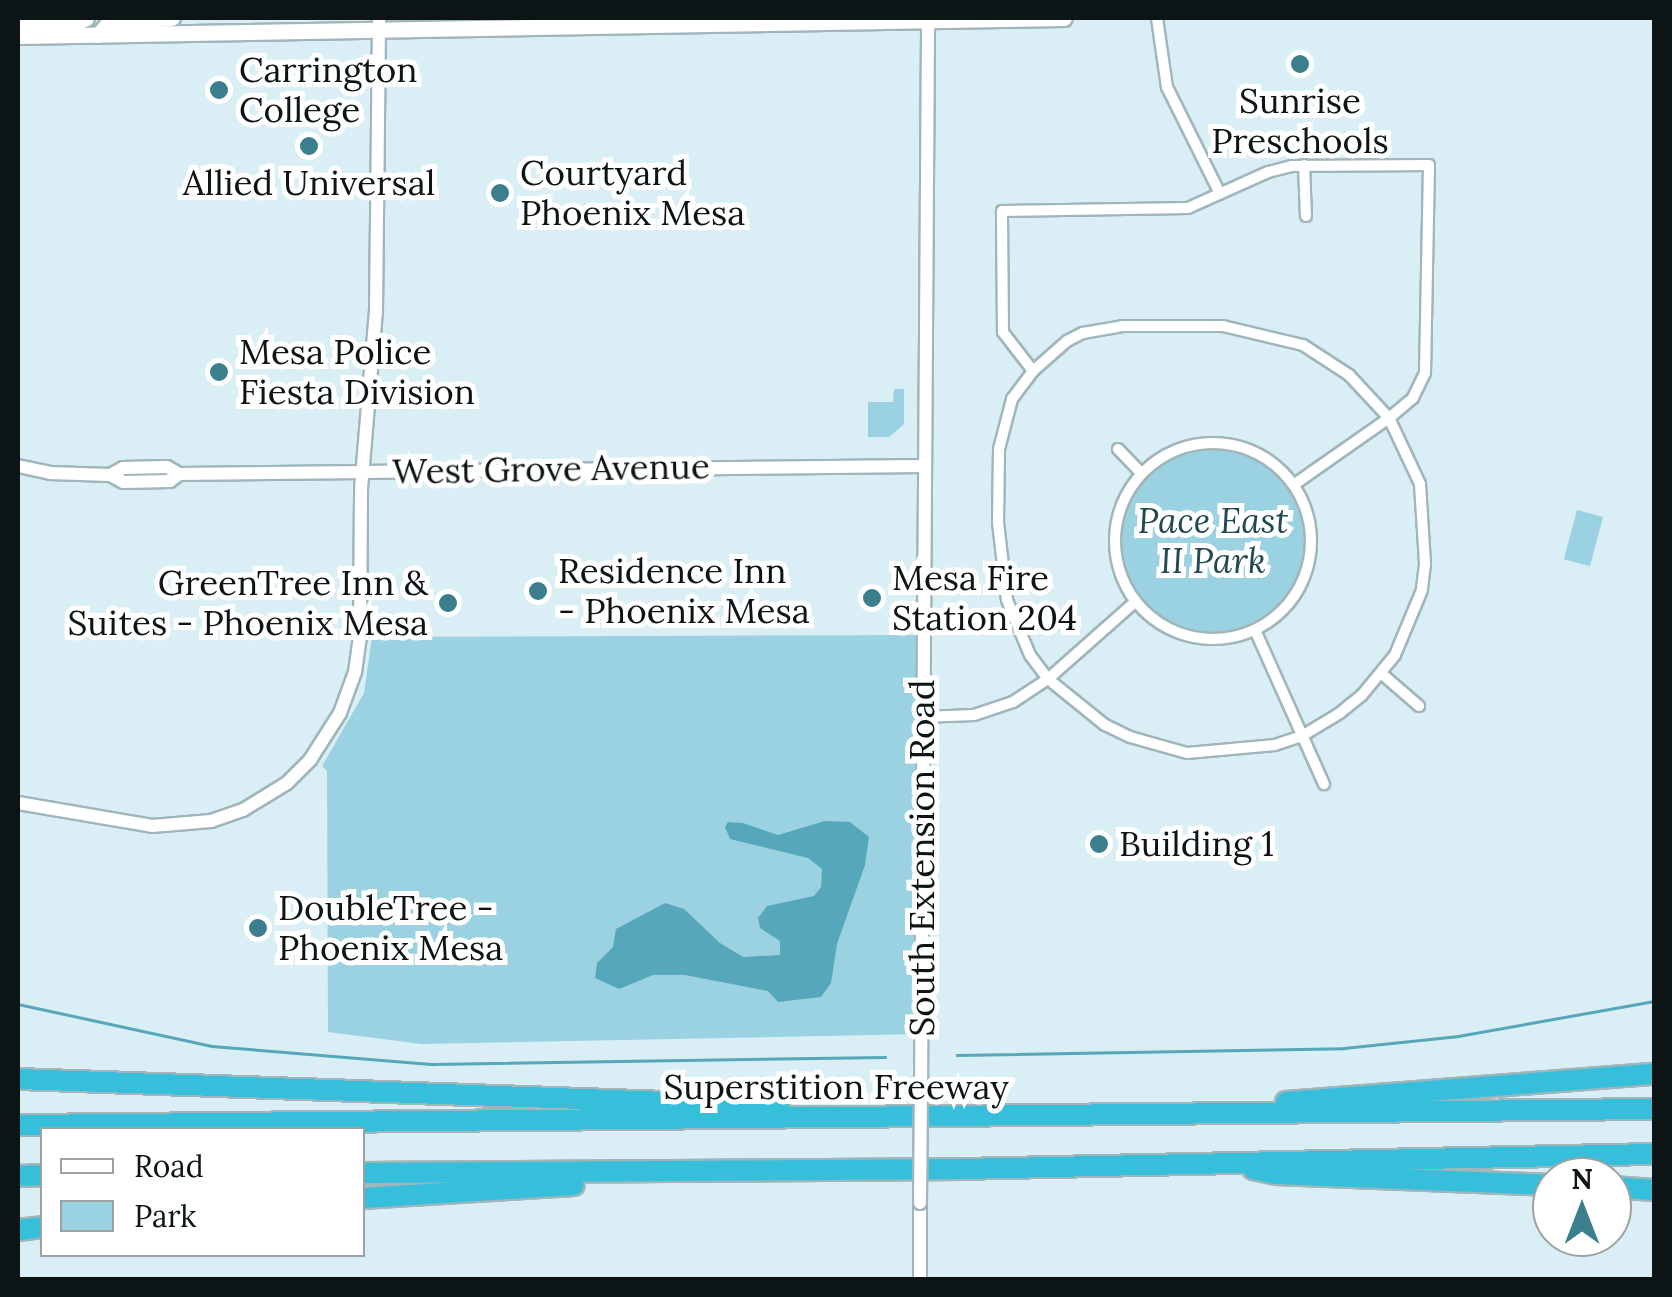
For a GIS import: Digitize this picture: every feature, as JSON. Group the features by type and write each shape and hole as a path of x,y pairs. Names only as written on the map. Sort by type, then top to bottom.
{"highway":[{"path":"1064,1118 1475,1091 1654,1074"},
{"path":"18,1080 832,1107 960,1118"},
{"name":"Superstition Freeway","path":"18,1125 1064,1118 1654,1109"},
{"path":"365,1173 960,1169 1654,1154"},
{"path":"1216,1162 1276,1174 1532,1184"},
{"path":"365,1198 559,1186 813,1182 960,1169"}],"main road":[{"path":"18,28 75,24 86,18"},
{"path":"98,34 108,23 172,18"},
{"path":"18,36 263,31 380,20 1064,18"}],"street":[{"path":"1157,18 1167,87 1220,194"},
{"name":"South Extension Road","path":"920,1280 928,19"},
{"path":"18,802 168,827 211,821 243,810 287,783 310,760 340,713 358,661 363,471 376,312 380,20"},
{"path":"1304,166 1306,216"},
{"path":"1033,370 1003,332 1002,211 1188,208 1268,172 1304,166 1429,166 1425,373 1413,398 1296,484"},
{"path":"1103,328 1250,330 1303,345 1328,360 1367,391 1389,418 1420,484 1426,539 1422,590 1404,637 1382,674 1340,713 1302,736 1248,751 1212,754 1157,746 1106,725 1048,679 1030,655 1006,600 998,522 1003,422 1012,399 1033,370 1067,341 1103,328"},
{"path":"1227,444 1248,448 1276,464 1296,484 1312,531 1308,566 1294,596 1255,630 1227,638 1191,636 1159,624 1134,602 1123,583 1114,541 1121,502 1141,473 1190,445 1227,444"},
{"path":"1118,449 1141,473"},
{"name":"West Grove Avenue","path":"18,466 50,473 110,475 123,468 167,467 179,474 923,466"},
{"path":"922,717 994,711 1048,679 1134,602"},
{"path":"1255,630 1324,784"},
{"path":"1382,674 1420,706"}],"green space":[{"path":"894,389 904,389 904,424 889,437 868,437 868,402 893,402"},
{"name":"Pace East II Park","path":"1213,447 1249,454 1279,475 1300,505 1307,541 1300,577 1279,607 1249,628 1213,635 1177,628 1147,607 1126,577 1119,541 1126,505 1147,475 1177,454"},
{"path":"1577,510 1603,517 1590,566 1564,559"},
{"path":"923,635 921,1034 421,1044 328,1032 327,771 322,766 364,693 372,637"}],"shaded area":[{"path":"825,821 850,822 869,837 865,865 837,944 831,983 821,997 778,1002 768,991 685,975 653,975 619,989 595,978 597,963 613,947 616,929 665,903 684,909 720,943 743,957 780,955 780,941 760,928 758,918 767,906 814,896 821,887 822,869 808,858 730,839 725,827 728,822 743,823 778,835"}],"waterway":[{"path":"957,1055 1344,1048 1458,1036 1654,1001"},
{"path":"18,1004 212,1046 433,1064 885,1057"}],"place":[{"name":"Sunrise Preschools","path":"1300,64"},
{"name":"Carrington College","path":"219,90"},
{"name":"Allied Universal","path":"309,146"},
{"name":"Courtyard Phoenix Mesa","path":"500,193"},
{"name":"Mesa Police Fiesta Division","path":"219,372"},
{"name":"Residence Inn - Phoenix Mesa","path":"538,591"},
{"name":"Mesa Fire Station 204","path":"872,598"},
{"name":"GreenTree Inn & Suites - Phoenix Mesa","path":"448,603"},
{"name":"Building 1","path":"1099,844"},
{"name":"DoubleTree - Phoenix Mesa","path":"258,928"}]}
